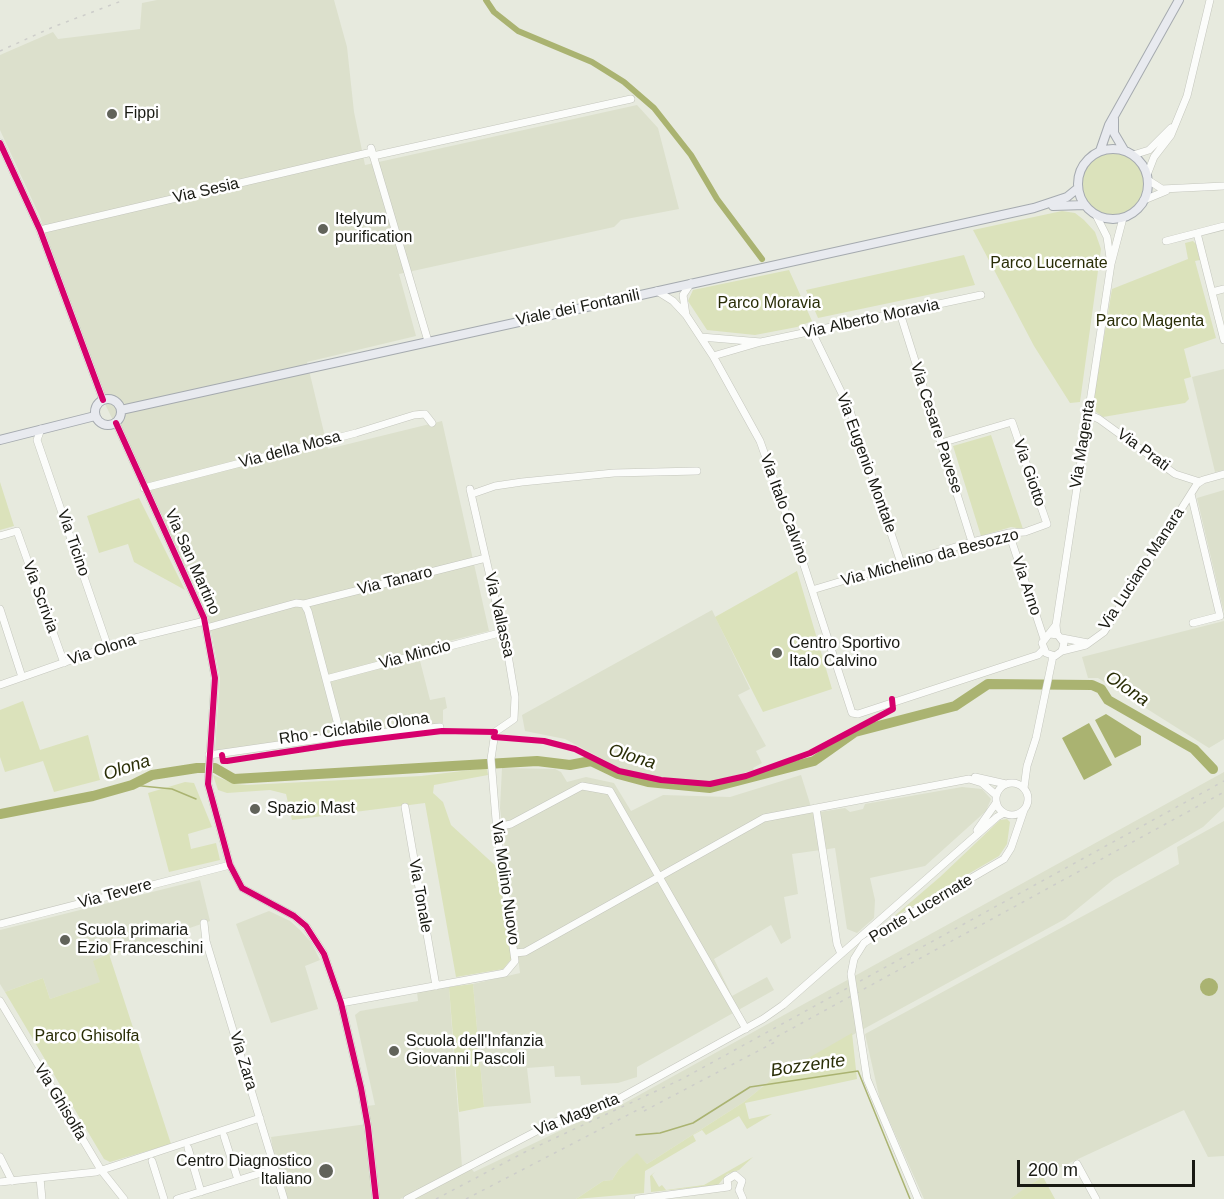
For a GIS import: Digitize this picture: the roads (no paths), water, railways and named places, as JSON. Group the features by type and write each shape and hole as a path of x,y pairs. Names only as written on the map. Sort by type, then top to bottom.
{"main road":[{"path":"1100,151 1114,148 1124,150 1143,164 1148,177 1144,200 1137,210 1123,218 1110,219 1096,215 1085,205 1077,188 1082,167 1100,151 1114,116 1179,0"},
{"path":"1114,116 1114,133 1124,150"},
{"name":"Viale dei Fontanili","path":"1034,208 1066,197 1077,188"},
{"name":"Viale dei Fontanili","path":"121,410 1034,208 1071,204 1085,205"},
{"path":"103,400 114,400 121,410 121,416 116,423 105,426 95,416 95,407 103,400"},
{"path":"0,440 95,416"}],"street":[{"path":"1210,0 1187,96 1171,135 1154,157 1148,177 1162,189 1224,186"},
{"name":"Via Sesia","path":"40,230 372,152 632,99"},
{"path":"1133,155 1149,150 1177,122"},
{"path":"0,143 40,230 103,400"},
{"path":"372,152 428,341"},
{"path":"1144,200 1171,189"},
{"name":"Via Magenta","path":"1096,215 1107,237 1111,264"},
{"name":"Via Magenta","path":"1053,636 1111,264 1123,218"},
{"path":"1166,241 1224,226"},
{"path":"1197,233 1224,340"},
{"path":"686,315 683,295 691,283"},
{"path":"1212,292 1224,289"},
{"name":"Via Italo Calvino","path":"657,291 673,301 686,315 713,356 760,441 854,714"},
{"name":"Via Alberto Moravia","path":"713,356 761,342 981,295"},
{"name":"Via Cesare Pavese","path":"900,313 972,543"},
{"name":"Via Eugenio Montale","path":"812,332 849,408 901,564"},
{"name":"Via Alberto Moravia","path":"701,337 761,342"},
{"name":"Via della Mosa","path":"144,488 356,433 414,415 424,414 432,423"},
{"name":"Via Prati","path":"1088,414 1096,416 1175,474 1200,482"},
{"name":"Via Giotto","path":"941,443 1012,422 1047,524"},
{"name":"Via San Martino","path":"116,423 206,625 215,678 215,712 207,775 230,865 243,888 294,916 315,937 342,1003 355,1062 360,1072 376,1199"},
{"path":"27,433 37,440 41,429"},
{"name":"Via Ticino","path":"37,440 108,647"},
{"name":"Via Vallassa","path":"495,732 513,722 515,717 513,678 471,492 522,482 614,473 697,471"},
{"path":"1200,482 1224,474"},
{"name":"Via Luciano Manara","path":"854,714 1038,655 1088,643 1108,628 1200,482"},
{"path":"1192,492 1220,616 1193,623"},
{"name":"Via Michelino da Besozzo","path":"812,590 972,543 1009,533 1025,532 1047,524"},
{"name":"Via Scrivia","path":"0,536 17,531 64,663"},
{"name":"Via Arno","path":"1009,533 1053,636"},
{"name":"Via Tanaro","path":"206,625 486,558"},
{"path":"304,603 308,610 338,726 334,737"},
{"path":"0,609 22,677"},
{"name":"Via Olona","path":"0,685 108,647 206,625"},
{"name":"Via Mincio","path":"326,679 503,632"},
{"path":"996,795 996,803 1004,813 1012,815 1024,810 1028,799 1024,788 1027,766 1036,738 1048,680 1050,666 1048,653 1053,636 1064,645 1062,651"},
{"name":"Via Luciano Manara","path":"1053,636 1088,643"},
{"path":"209,758 334,737 440,727"},
{"name":"Via Molino Nuovo","path":"342,1003 505,973 513,965 515,953 496,827 491,770 495,732"},
{"path":"996,795 1027,766"},
{"path":"515,953 525,952 761,819 978,777 1024,788"},
{"path":"961,780 975,780 996,795"},
{"path":"496,827 511,825 578,787 601,788 615,796 746,1029"},
{"name":"Via Magenta","path":"968,842 996,803"},
{"name":"Via Tonale","path":"405,807 436,986"},
{"path":"816,808 837,944 841,954"},
{"name":"Ponte Lucernate","path":"918,1199 867,1078 851,974 854,959 864,943 1004,859 1024,810"},
{"name":"Via Magenta","path":"407,1199 552,1123 611,1103 746,1029 783,1005 1004,813"},
{"path":"1012,815 1015,836"},
{"name":"Via Tevere","path":"0,924 230,865"},
{"name":"Via Zara","path":"204,923 206,941 284,1199"},
{"name":"Via Ghisolfa","path":"0,1001 101,1170 124,1199"},
{"path":"0,1182 101,1170 260,1118"},
{"path":"224,1136 238,1180"},
{"path":"188,1148 201,1192"},
{"path":"0,1157 12,1181"},
{"path":"152,1161 164,1199"},
{"path":"1077,1164 1096,1199"},
{"path":"177,1199 274,1169"},
{"path":"728,1187 729,1178 735,1175 742,1181 739,1190 744,1199"},
{"path":"40,1178 42,1199"},
{"path":"638,1199 728,1187 734,1191 739,1190"}],"waterway":[{"path":"486,0 494,12 518,31 592,62 624,82 654,108 691,155 717,199 762,259"},
{"name":"Olona","path":"0,814 93,796 132,785 152,775 197,768 215,768 234,779 537,761 570,765 591,761 618,774 648,782 710,788 814,761 855,732 955,706 988,684 1092,685 1101,689 1108,700 1194,749 1213,769"},
{"name":"Bozzente","path":"132,785 172,789 196,799"},
{"name":"Bozzente","path":"636,1135 660,1133 693,1123 750,1087 858,1071 910,1199"}],"railway":[{"path":"0,51 53,27 124,0"},
{"path":"436,1199 525,1152 682,1079 1224,781"},
{"path":"769,1041 1224,792"},
{"path":"644,1111 777,1041"},
{"path":"466,1199 649,1104"}],"place":[{"name":"Fippi","path":"112,114"},
{"name":"Itelyum purification","path":"323,229"},
{"name":"Centro Sportivo Italo Calvino","path":"777,653"},
{"name":"Spazio Mast","path":"255,809"},
{"name":"Scuola primaria Ezio Franceschini","path":"65,940"},
{"name":"Scuola dell'Infanzia Giovanni Pascoli","path":"394,1051"},
{"name":"Centro Diagnostico Italiano","path":"326,1171"}],"park label":[{"name":"Parco Lucernate","path":"1049,264"},
{"name":"Parco Moravia","path":"769,304"},
{"name":"Parco Magenta","path":"1150,322"},
{"name":"Parco Ghisolfa","path":"87,1037"}]}
